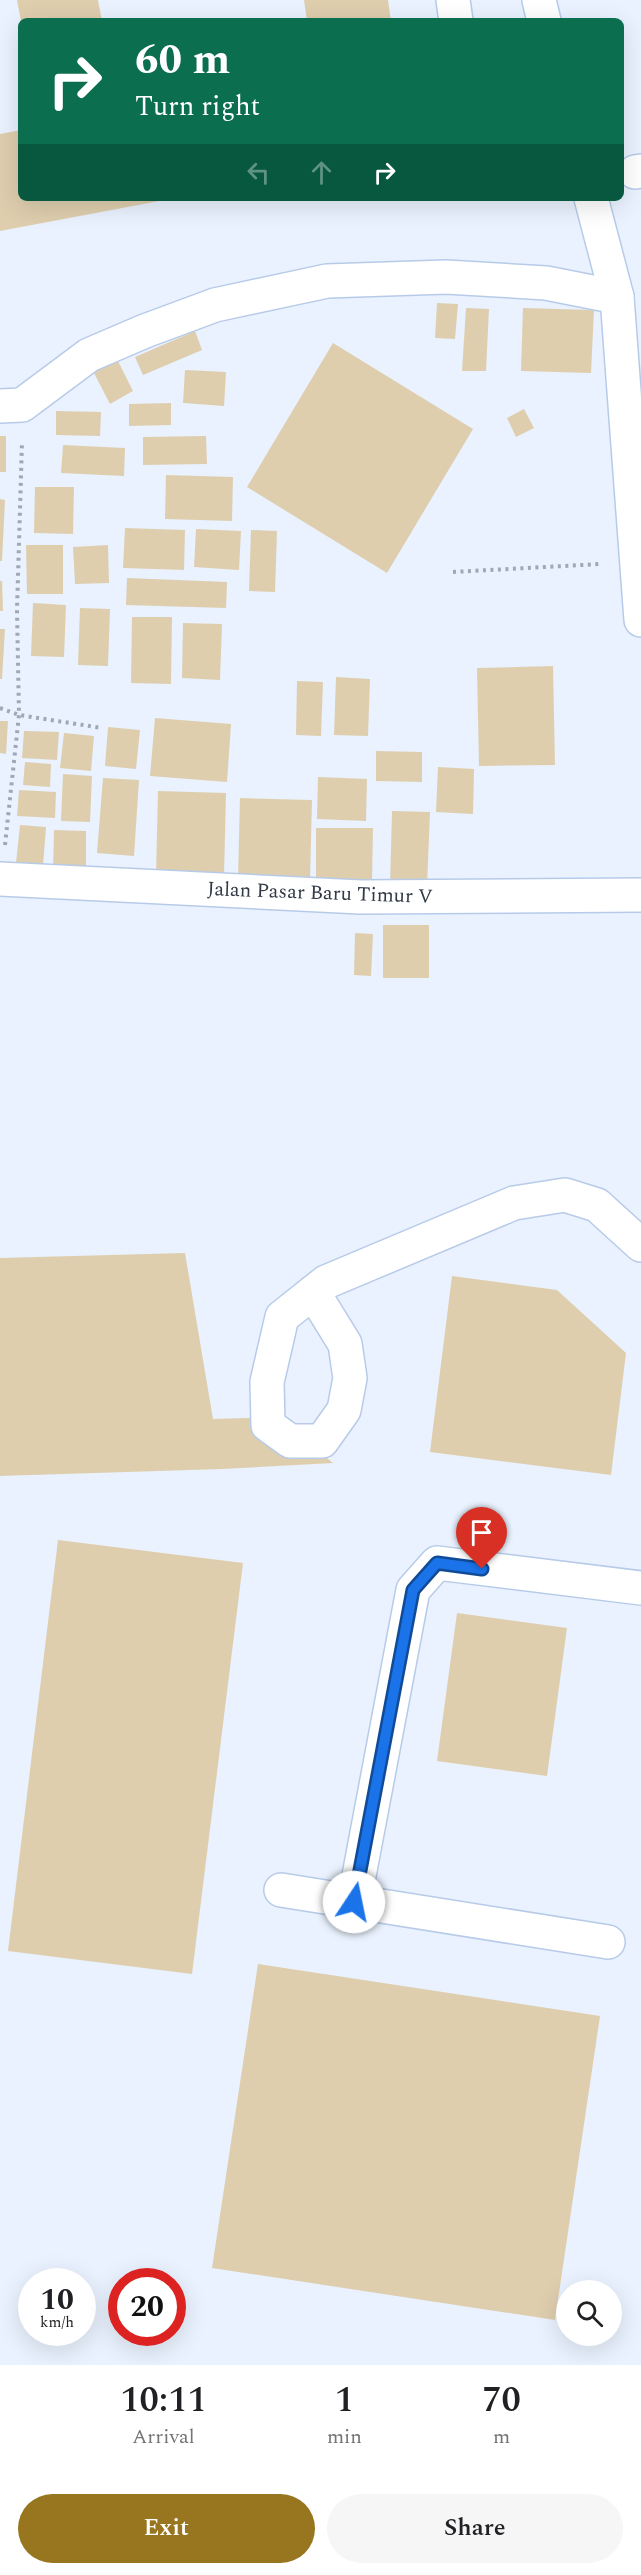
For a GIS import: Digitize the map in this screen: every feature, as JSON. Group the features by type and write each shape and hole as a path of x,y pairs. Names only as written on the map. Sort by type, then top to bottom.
{"street":[{"path":"453,0 456,18"},
{"path":"539,0 543,18"},
{"path":"592,201 625,305 641,620"},
{"path":"11,405 89,355 145,331 215,305 327,281 446,277 546,283 625,305"},
{"name":"Jalan Pasar Baru Timur V","path":"1,878 360,897 641,895"},
{"path":"314,1292 327,1282 514,1203 525,1201 565,1196 597,1205 641,1245"},
{"path":"354,1902 413,1590 437,1563 641,1588"},
{"path":"281,1890 608,1942"}],"path":[{"path":"1,878 19,715 11,405"},
{"path":"453,573 637,562"},
{"path":"0,708 19,715 102,728"}],"building":[{"path":"17,0 98,0 101,18 20,18"},
{"path":"304,0 388,0 391,18 307,18"},
{"path":"18,131 18,201 159,201 0,231 0,134"},
{"path":"437,303 458,304 455,339 435,338"},
{"path":"466,308 489,309 486,371 462,371"},
{"path":"523,308 594,310 591,373 521,371"},
{"path":"195,331 202,350 143,375 135,357"},
{"path":"333,343 473,429 387,573 247,487"},
{"path":"116,357 133,391 110,404 92,369"},
{"path":"185,370 226,372 224,406 183,403"},
{"path":"171,403 171,425 129,426 129,404"},
{"path":"524,409 534,428 516,437 507,418"},
{"path":"56,411 101,412 100,436 56,435"},
{"path":"0,436 6,436 6,472 0,472"},
{"path":"206,436 207,464 143,465 143,437"},
{"path":"63,445 125,448 124,476 61,473"},
{"path":"166,475 233,477 232,521 165,519"},
{"path":"35,487 74,487 73,534 34,533"},
{"path":"0,499 5,500 2,561 0,561"},
{"path":"125,528 185,530 184,570 123,568"},
{"path":"196,529 241,531 239,570 194,567"},
{"path":"251,530 277,531 275,592 249,591"},
{"path":"26,545 63,545 63,594 27,594"},
{"path":"108,545 109,583 75,584 73,547"},
{"path":"127,578 227,582 226,608 126,605"},
{"path":"0,581 2,581 3,611 0,611"},
{"path":"33,603 66,605 64,657 31,656"},
{"path":"80,608 110,609 108,666 78,665"},
{"path":"132,617 172,617 171,684 131,683"},
{"path":"183,623 222,624 220,680 182,678"},
{"path":"0,629 5,629 2,679 0,679"},
{"path":"553,666 555,765 479,766 477,668"},
{"path":"336,677 370,679 368,736 334,735"},
{"path":"297,681 323,682 321,736 296,735"},
{"path":"155,718 231,724 227,782 150,776"},
{"path":"0,721 8,721 6,754 0,753"},
{"path":"108,727 140,730 136,769 105,766"},
{"path":"24,731 59,732 57,760 22,758"},
{"path":"64,733 94,736 91,771 60,768"},
{"path":"376,751 422,752 422,782 376,781"},
{"path":"25,762 51,764 50,787 23,785"},
{"path":"438,767 474,769 473,814 436,812"},
{"path":"63,774 92,776 90,822 61,821"},
{"path":"318,777 367,779 366,821 317,819"},
{"path":"103,778 139,780 134,856 97,853"},
{"path":"19,790 56,792 55,818 17,816"},
{"path":"158,791 226,793 224,876 156,875"},
{"path":"240,798 312,800 310,880 238,878"},
{"path":"392,811 430,812 427,887 390,886"},
{"path":"20,825 46,827 43,866 16,863"},
{"path":"316,828 373,828 372,881 316,880"},
{"path":"54,830 86,831 86,871 53,871"},
{"path":"383,925 429,925 429,978 383,978"},
{"path":"355,933 373,934 371,976 354,975"},
{"path":"185,1253 213,1419 277,1417 333,1463 0,1476 0,1258"},
{"path":"452,1276 557,1290 626,1353 611,1475 430,1452"},
{"path":"58,1540 243,1563 192,1974 8,1951"},
{"path":"457,1613 567,1628 547,1776 437,1761"},
{"path":"258,1964 600,2016 561,2280 556,2280 555,2320 212,2268"}],"route":[{"path":"354,1902 413,1590 437,1563 482,1569"}]}
